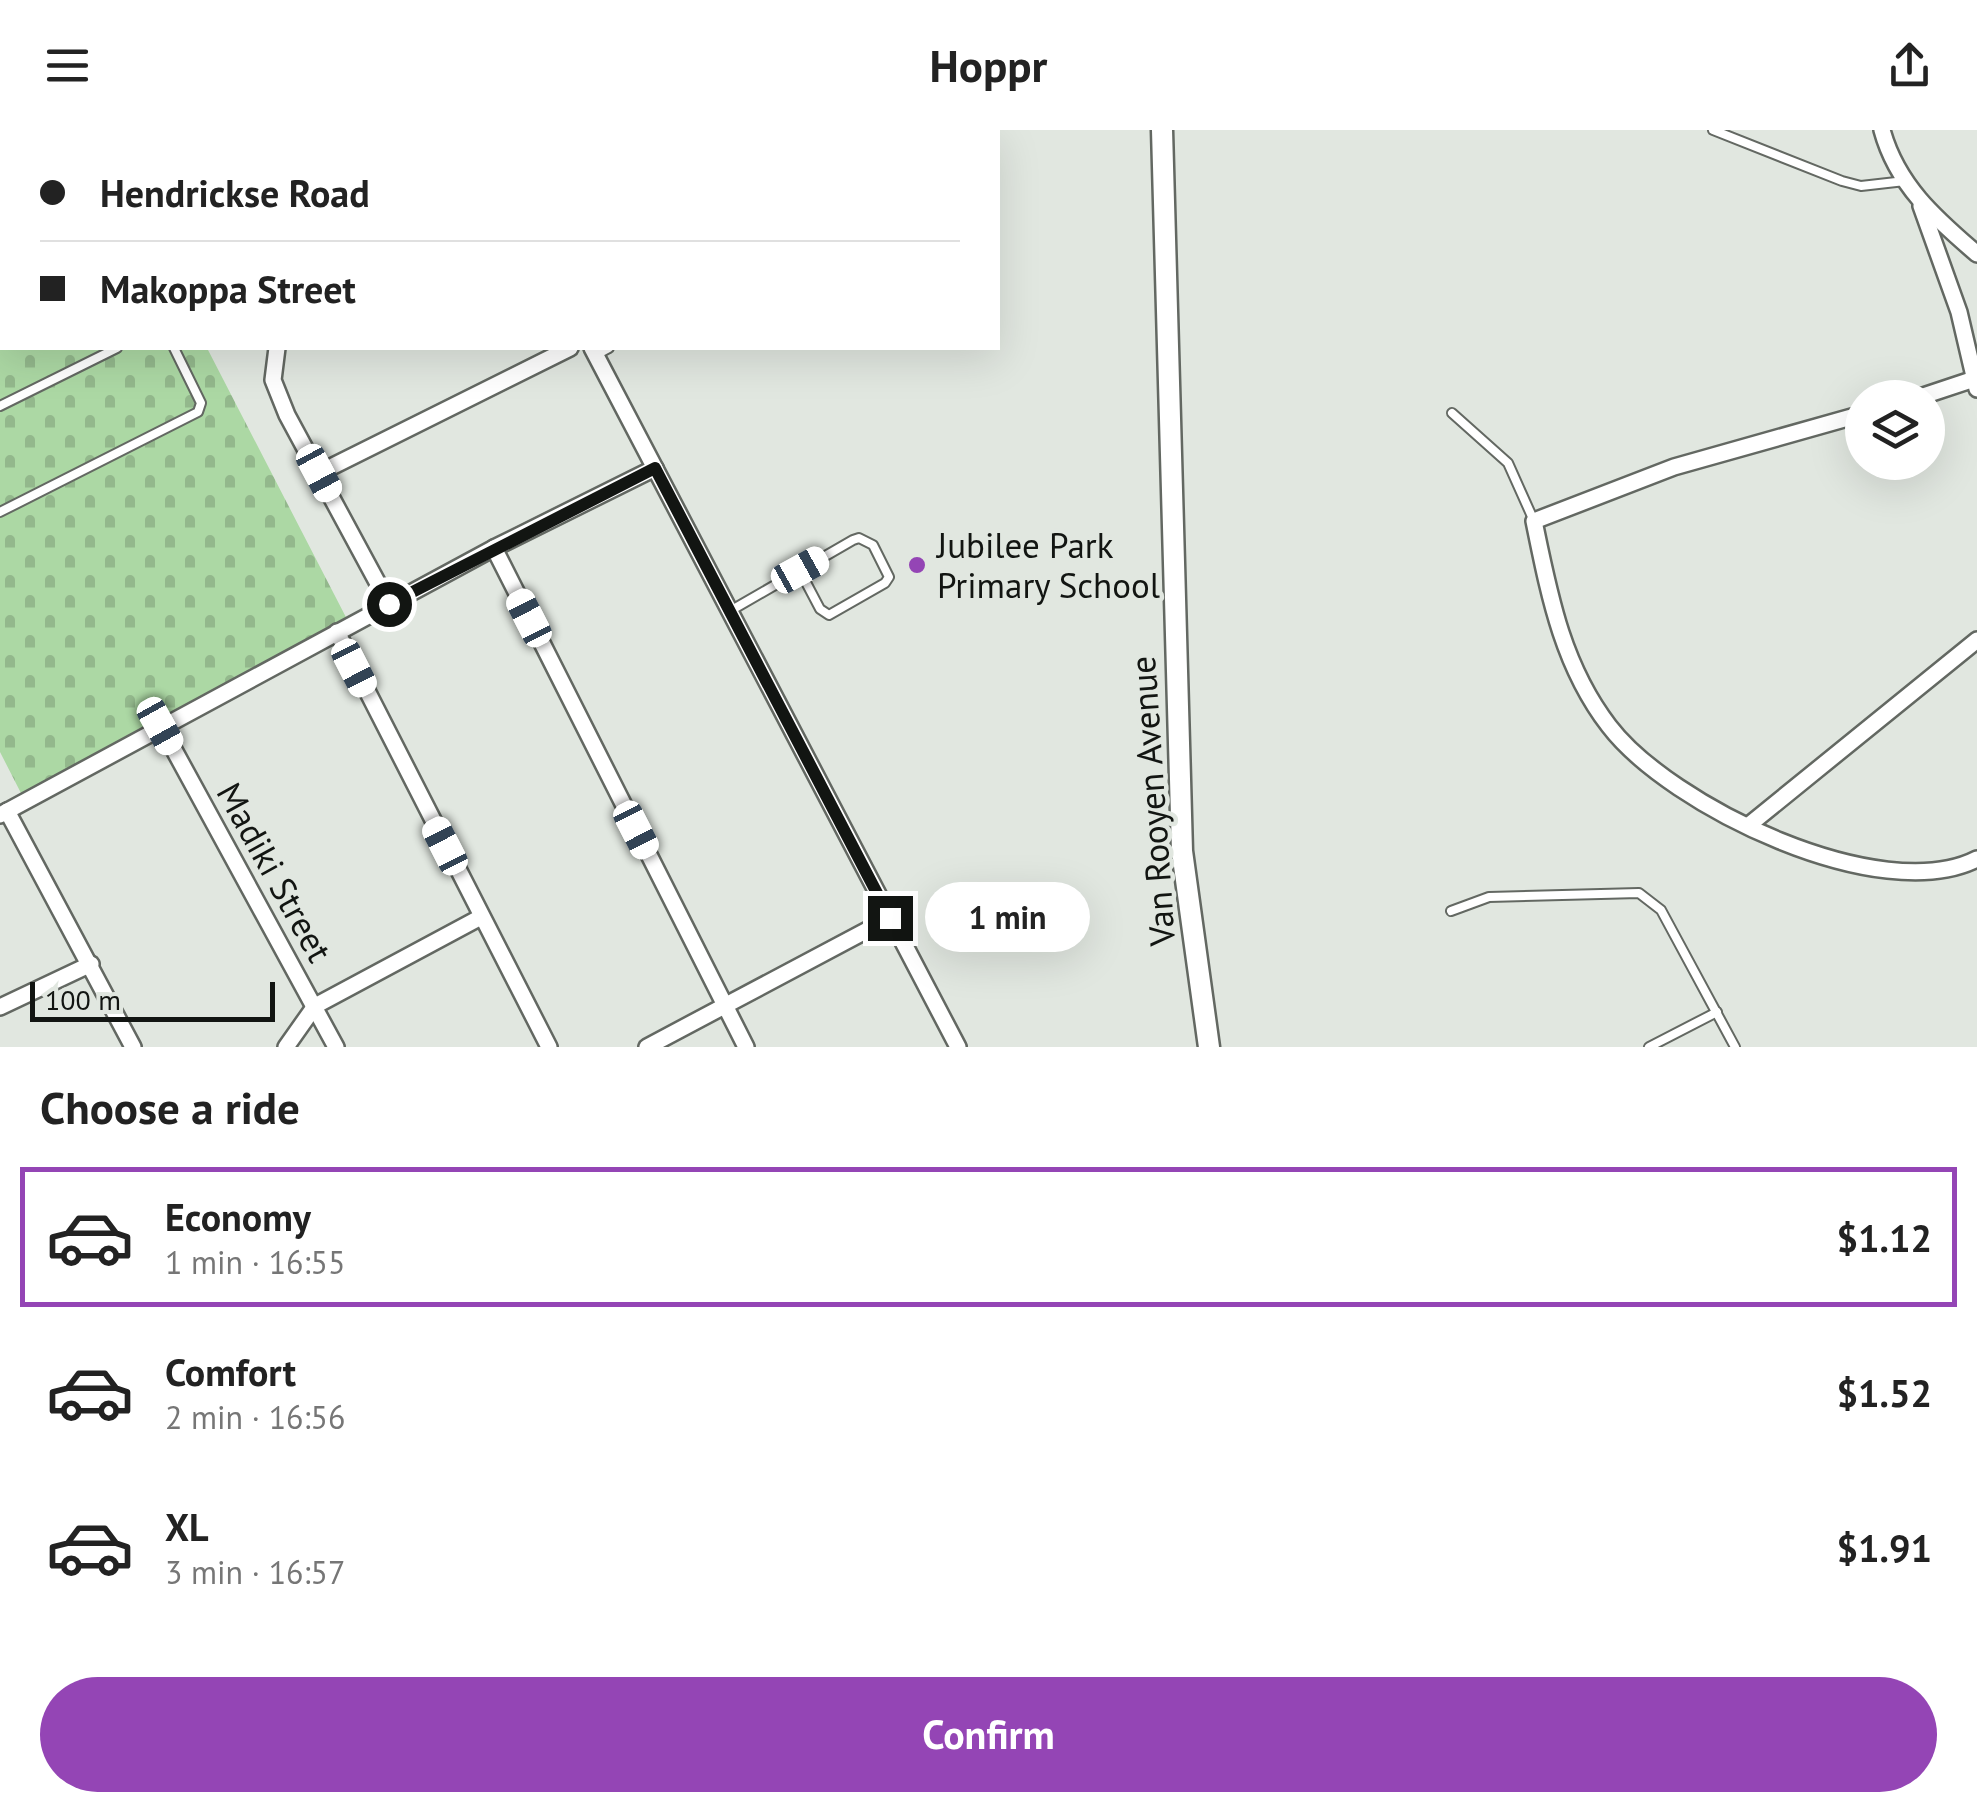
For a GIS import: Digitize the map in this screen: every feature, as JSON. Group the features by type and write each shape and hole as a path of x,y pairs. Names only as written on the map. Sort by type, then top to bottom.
{"street":[{"name":"Van Rooyen Avenue","path":"1162,130 1180,832 1187,912 1208,1047"},
{"path":"1882,130 1921,206 1944,266 1977,390"},
{"path":"1921,206 1977,254"},
{"path":"277,350 273,380 389,604"},
{"path":"319,473 566,350"},
{"path":"599,350 655,468 958,1047"},
{"path":"1945,389 1976,378"},
{"path":"1845,419 1674,467 1534,521 1559,635 1610,727 1661,778 1708,808 1801,847 1890,870 1936,874 1977,859"},
{"path":"133,1047 91,964 4,813 494,548 655,468"},
{"path":"494,548 746,1047"},
{"path":"336,632 549,1047"},
{"path":"1749,825 1977,640"},
{"name":"Madiki Street","path":"160,726 336,1047"},
{"path":"286,1047 315,1006 481,917"},
{"path":"647,1047 890,918"},
{"path":"0,1007 91,964"}],"lane":[{"path":"1714,130 1842,181 1861,186 1905,181"},
{"path":"0,406 113,350"},
{"path":"0,512 198,412 201,402 175,350"},
{"path":"1452,414 1508,463 1534,521"},
{"path":"730,611 800,570 859,538 873,545 889,577 829,615 820,609 800,570"},
{"path":"1451,910 1489,897 1639,893 1662,910 1735,1047"},
{"path":"1649,1047 1717,1012"}],"green space":[{"path":"0,350 208,350 350,625 24,799 0,752"}],"place":[{"name":"Jubilee Park Primary School","path":"917,565"}],"route":[{"path":"389,604 655,468 890,918"}]}
